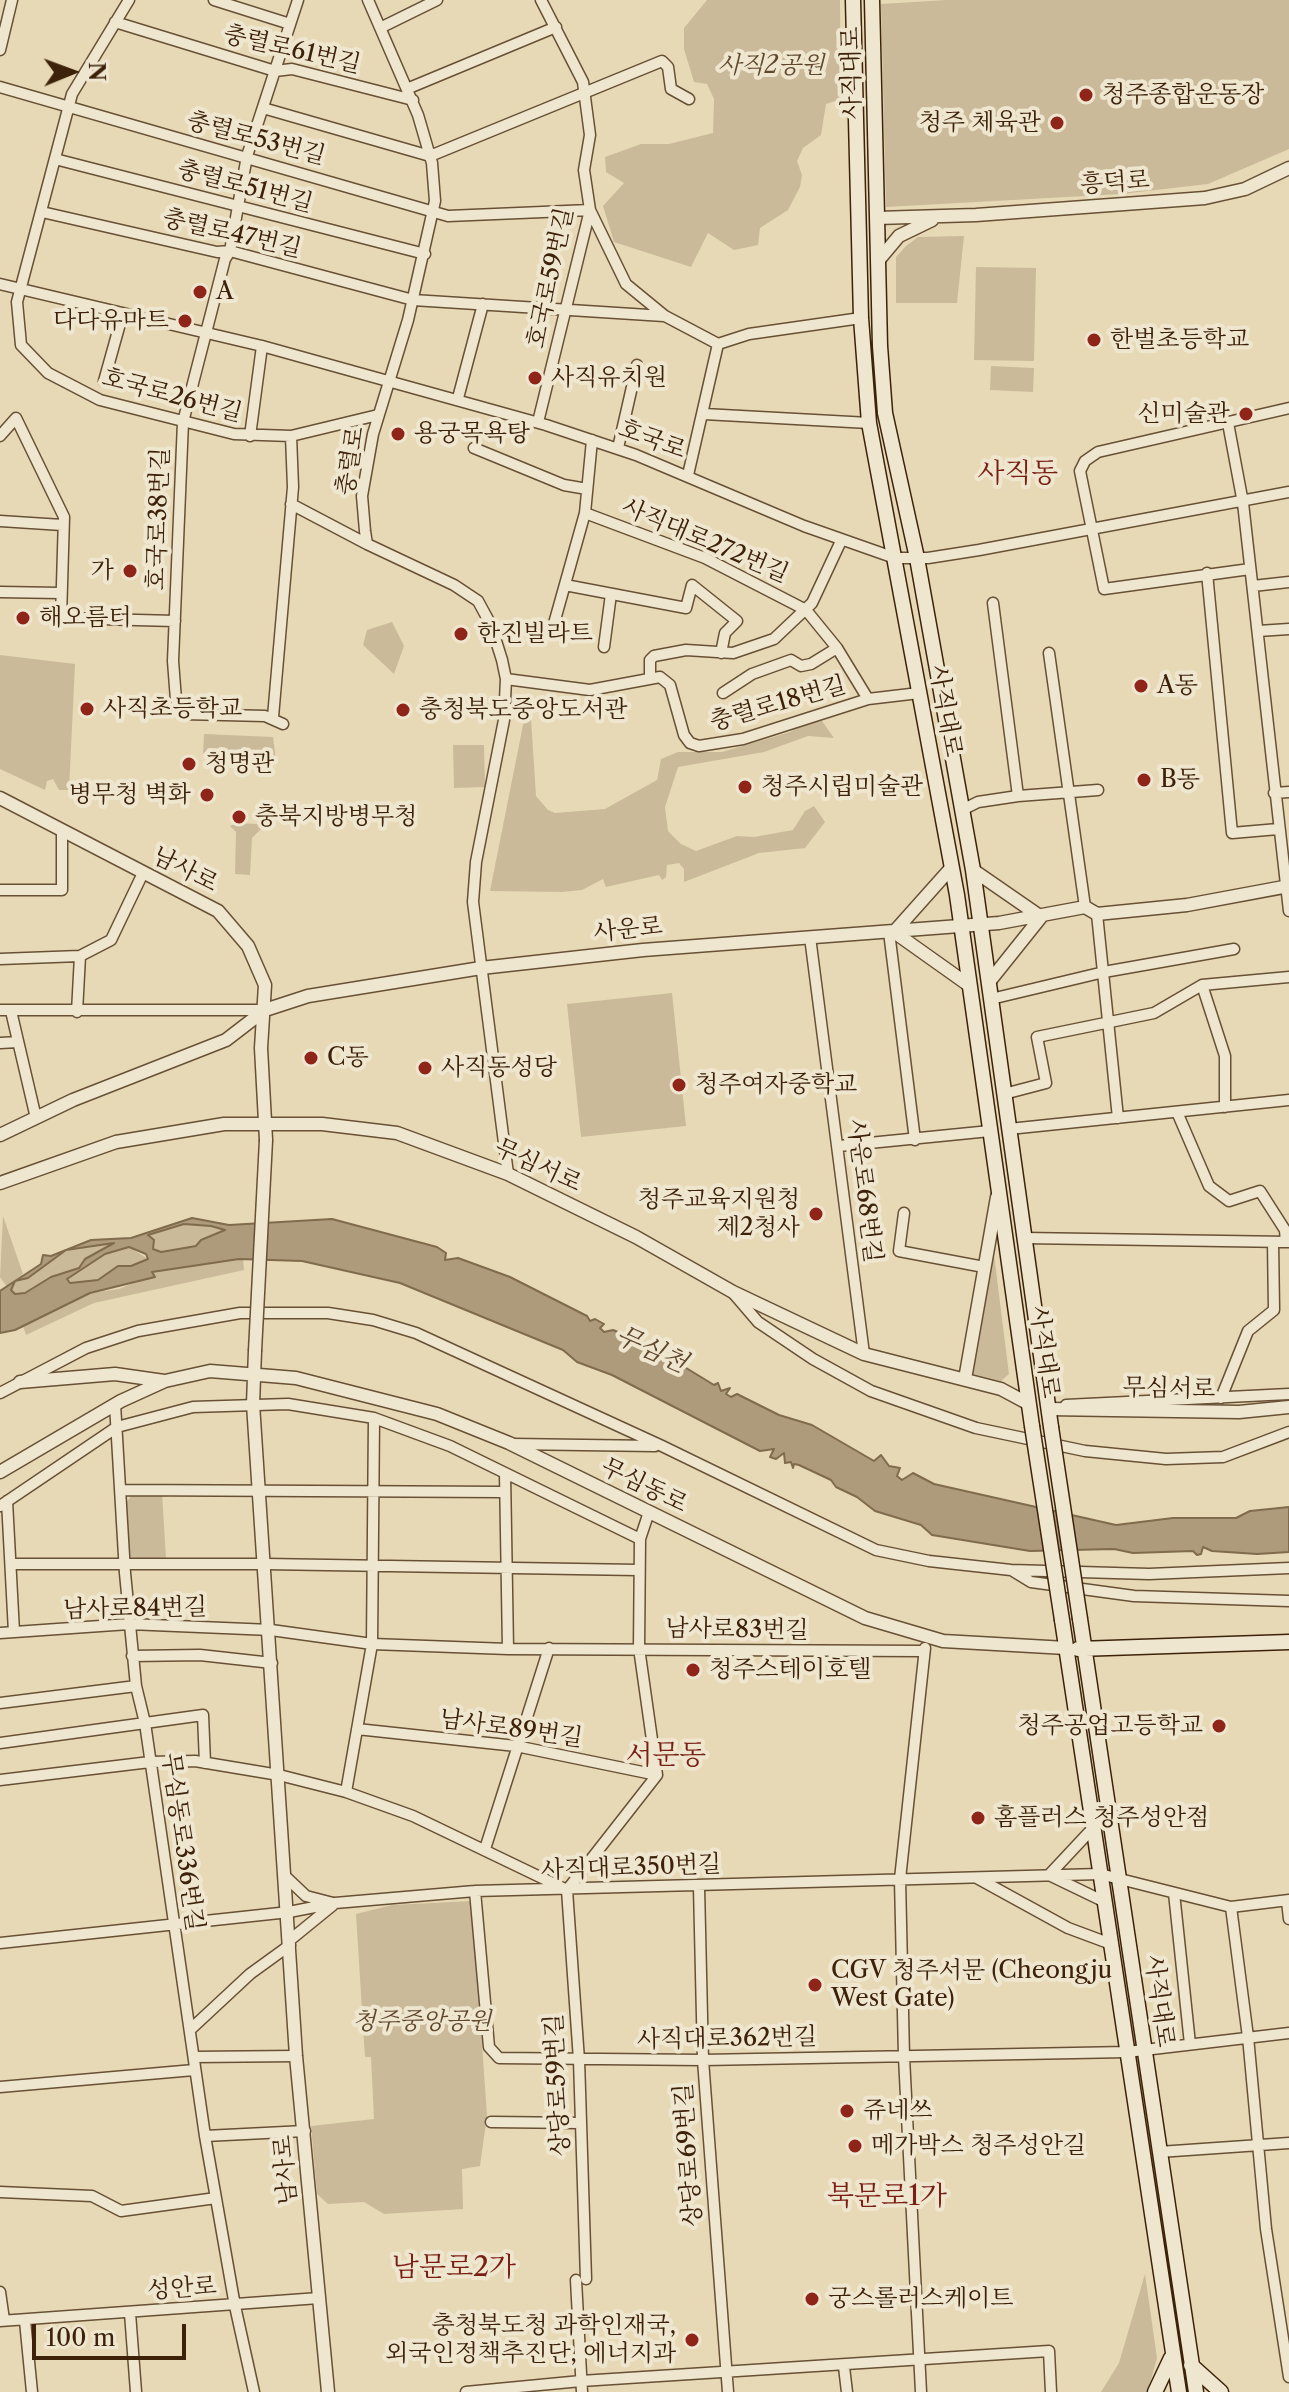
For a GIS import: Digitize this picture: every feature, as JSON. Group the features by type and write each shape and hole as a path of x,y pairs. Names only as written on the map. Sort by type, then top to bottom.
{"main road":[{"name":"사직대로","path":"853,0 861,318 869,423 952,867 1032,1426 1179,2392"},
{"name":"사직대로","path":"872,0 885,413 917,558 973,870 1051,1427 1196,2392"},
{"name":"무심동로","path":"1066,1648 1289,1642"},
{"path":"1155,2392 1173,2354"},
{"path":"1191,2365 1221,2392"}],"street":[{"path":"0,50 5,13 12,0"},
{"name":"호국로26번길","path":"129,0 76,86 69,105 17,302 21,345 29,357 85,394 183,422 250,436 291,436 378,415"},
{"name":"호국로38번길","path":"273,717 191,716 179,709 173,685 175,621 183,422 225,259 230,251 247,156 298,0"},
{"name":"충렬로","path":"367,544 362,496 378,415 413,300 434,212 430,156 413,100 368,0"},
{"path":"382,27 437,0"},
{"name":"호국로59번길","path":"538,422 590,210 584,170 590,135 585,93 541,0"},
{"path":"217,1 290,24"},
{"name":"충렬로61번길","path":"115,22 275,71 292,69 413,100"},
{"path":"409,88 556,27"},
{"path":"263,108 430,156 662,61 668,67 671,89 689,99"},
{"name":"충렬로53번길","path":"0,87 448,216 590,210"},
{"name":"충렬로51번길","path":"55,159 425,254"},
{"name":"흥덕로","path":"877,218 939,218 1205,198 1245,189 1289,168"},
{"path":"590,210 626,284 665,316 718,344 749,334 861,318"},
{"name":"충렬로47번길","path":"42,212 217,252 230,251 413,300 665,316"},
{"path":"878,261 899,236 939,218"},
{"name":"호국로","path":"0,284 262,346 538,422 618,448 841,541 895,558 917,558 1091,530 1289,492"},
{"path":"458,398 483,304"},
{"path":"104,381 123,313"},
{"path":"688,475 718,344"},
{"path":"250,436 262,346"},
{"path":"618,448 637,365"},
{"path":"1250,569 1104,589 1080,485 1080,471 1085,461 1098,452 1289,408"},
{"path":"704,414 869,423"},
{"path":"0,436 16,418 64,517 61,618 175,621"},
{"path":"1228,423 1243,503 1289,911"},
{"path":"283,724 273,717 291,504 291,436"},
{"path":"553,627 585,513 592,440"},
{"path":"474,448 564,485 587,489"},
{"path":"291,504 454,585 478,601 491,625 506,679 504,720 473,882 508,1174"},
{"name":"사직대로272번길","path":"585,513 705,558 806,610 837,648 868,699"},
{"path":"0,521 62,525"},
{"path":"506,679 606,690 650,677 654,656 686,650 721,653 763,645 806,610 841,541"},
{"path":"1207,573 1232,833 1278,829"},
{"path":"1253,586 1289,582"},
{"path":"565,585 686,608 692,585 737,621 725,633 721,653"},
{"path":"0,592 60,593"},
{"path":"604,647 611,594"},
{"path":"993,603 1018,796"},
{"path":"1258,631 1289,629"},
{"path":"723,693 752,674 791,660 801,666 811,664 837,648"},
{"path":"1049,653 1085,907 1097,914 1187,905 1287,886"},
{"name":"충렬로18번길","path":"650,677 666,679 684,735 690,743 699,746 743,739 868,699"},
{"path":"868,699 919,693"},
{"path":"962,810 978,802 1018,796 1098,790"},
{"path":"1274,793 1289,792"},
{"name":"남사로","path":"0,798 218,911 248,946 265,985 261,1048 267,1121 253,1404 271,1630 296,2056 328,2392"},
{"path":"0,890 62,890 62,832"},
{"path":"915,1140 892,932 952,867"},
{"path":"973,870 1041,917 989,982"},
{"path":"0,959 80,956 111,940 143,873"},
{"name":"사운로","path":"3,1130 226,1040 265,1010 308,996 481,968 981,924 1041,917 1085,907"},
{"path":"1097,914 1118,1118"},
{"path":"892,932 970,986"},
{"name":"사운로68번길","path":"810,937 864,1354"},
{"path":"991,999 1104,972 1234,949"},
{"path":"77,1012 80,956"},
{"path":"1004,1094 1046,1083 1037,1037 1154,1013 1202,985 1289,977"},
{"path":"1202,985 1223,1049 1225,1107"},
{"path":"36,1118 18,1042 5,1010 265,1010"},
{"path":"0,1043 18,1042"},
{"path":"1009,1129 1289,1100"},
{"path":"1024,1238 1287,1242 1285,1230 1260,1191 1229,1201 1209,1186 1177,1112"},
{"name":"무심서로","path":"0,1183 116,1142 267,1121 363,1126 397,1133 508,1174 636,1237 733,1292 864,1354 1001,1389 1029,1404"},
{"path":"839,1146 990,1131"},
{"path":"965,1379 998,1187"},
{"path":"904,1213 899,1251 984,1267"},
{"name":"무심서로","path":"1221,1398 1248,1331 1274,1310 1273,1242"},
{"path":"733,1292 758,1322 813,1359 871,1391 976,1428 1085,1451 1166,1459 1223,1457 1289,1432"},
{"path":"0,1393 86,1348 138,1331 240,1313 328,1313 373,1320 416,1333 662,1446 876,1550 929,1561 1011,1570 1149,1574 1289,1568"},
{"name":"무심동로","path":"0,1472 115,1404 165,1381 210,1371 296,1378 437,1414 509,1443 648,1515 865,1618 943,1641 1066,1648"},
{"path":"20,1382 115,1374 165,1381"},
{"path":"1049,1409 1086,1402 1289,1394"},
{"name":"무심동로336번길","path":"115,1404 136,1686 145,1723 173,1925 192,2028 194,2070 205,2136 235,2306 254,2392"},
{"path":"14,1632 12,1564 3,1504 117,1427 193,1407 288,1404 374,1418 450,1446 640,1539"},
{"name":"무심서로","path":"1049,1409 1239,1412 1289,1407"},
{"path":"346,1792 372,1644 374,1418"},
{"path":"509,1443 662,1446"},
{"path":"505,1473 508,1649"},
{"path":"122,1490 504,1492"},
{"path":"0,1780 150,1762 205,1763 279,1775 346,1792 413,1816 567,1890 657,1775 639,1648 640,1539 648,1515"},
{"path":"12,1564 265,1564 638,1570"},
{"path":"1011,1570 1031,1582 1134,1596 1289,1601"},
{"name":"남사로84번길","path":"0,1633 129,1624 271,1630"},
{"name":"남사로83번길","path":"271,1630 372,1644 508,1649 924,1651"},
{"path":"921,2392 904,2057 900,1879 927,1636"},
{"path":"485,1849 549,1648"},
{"path":"132,1656 200,1655 272,1663"},
{"path":"0,1703 136,1686"},
{"path":"0,1743 203,1715 205,1763"},
{"name":"남사로89번길","path":"357,1729 516,1746 657,1775"},
{"path":"1093,1828 1049,1875 1105,1902"},
{"name":"사직대로350번길","path":"0,1943 289,1912 335,1903 475,1891 1100,1874 1118,1875 1231,1907 1288,1900"},
{"name":"사직대로350번길","path":"976,1877 1045,1913"},
{"path":"287,1878 306,1896 335,1903"},
{"name":"상당로69번길","path":"699,1887 703,2060 728,2392"},
{"name":"상당로59번길","path":"567,1890 581,2123 582,2386"},
{"name":"사직대로362번길","path":"475,1891 489,2047 499,2058 514,2061 1127,2052 1289,2033"},
{"path":"1174,1893 1190,2044"},
{"path":"1288,1900 1289,1919"},
{"path":"192,2028 250,1974 335,1903"},
{"path":"1231,1907 1248,2037 1266,2229 1289,2377"},
{"name":"사직대로","path":"1045,1913 1068,1928 1111,1944"},
{"path":"194,2057 296,2056"},
{"path":"0,2087 194,2070"},
{"path":"491,2122 581,2123"},
{"path":"205,2136 305,2131"},
{"path":"1159,2152 1289,2143"},
{"path":"0,2192 92,2196 121,2211 216,2198"},
{"path":"0,2292 2,2321"},
{"name":"성안로","path":"2,2321 319,2298"},
{"path":"130,2313 136,2392"},
{"path":"25,2321 32,2392"},
{"path":"466,2392 1049,2351 1051,2392"},
{"path":"844,2367 847,2392"}],"green space":[{"name":"사직2공원","path":"707,0 840,0 841,99 826,104 821,135 803,148 797,161 802,175 800,187 788,210 760,228 758,245 734,250 708,233 691,267 614,242 603,206 624,183 606,172 605,157 641,144 669,144 713,133 714,99 707,84 694,82 684,49 684,28"},
{"name":"청주종합운동장","path":"947,0 1289,0 1289,149 1208,184 1121,194 886,207 881,4"},
{"path":"964,236 957,303 896,303 896,257 906,246 918,237"},
{"path":"976,267 1036,268 1034,361 974,360"},
{"path":"991,366 1034,368 1033,392 990,390"},
{"path":"392,622 404,646 394,674 363,645 367,630"},
{"path":"0,655 75,664 69,790 59,790 53,779 47,781 45,790 0,769"},
{"path":"527,705 531,719 536,796 548,810 555,813 605,809 657,780 661,759 678,752 722,752 790,732 804,723 822,721 834,738 808,736 764,752 678,767 665,807 668,831 681,844 696,851 737,836 754,837 793,830 805,811 814,806 825,822 805,848 759,853 684,882 684,869 679,863 667,865 666,877 662,880 659,875 606,887 603,879 582,890 562,892 490,891"},
{"path":"204,734 273,737 276,760 247,752 203,754"},
{"path":"453,745 484,745 485,787 454,788"},
{"path":"238,823 257,824 262,828 252,838 250,875 235,874 236,832 230,826"},
{"path":"672,993 686,1126 581,1137 567,1004"},
{"path":"3,1216 23,1274 7,1287 0,1277"},
{"path":"184,1224 225,1230 201,1240 196,1246 160,1252 152,1249 147,1236"},
{"path":"992,1239 1009,1374 1001,1381 973,1374 984,1276"},
{"path":"115,1242 85,1259 79,1268 51,1277 25,1293 15,1294 11,1290 15,1281 29,1278 66,1250"},
{"path":"129,1247 148,1259 131,1266 118,1266 98,1280 70,1283 66,1279 105,1254"},
{"path":"243,1259 244,1270 94,1303 26,1335 23,1326 90,1293 119,1289 152,1275 151,1272"},
{"path":"162,1493 166,1559 132,1558 127,1552 125,1504 132,1495"},
{"name":"청주중앙공원","path":"472,1901 487,2116 480,2166 462,2169 463,2209 384,2214 364,2202 328,2204 317,2194 311,2126 374,2119 371,2057 365,2057 356,1914 392,1905"},
{"path":"1145,2274 1157,2358 1150,2383 1146,2392 1101,2392 1119,2363"}],"water":[{"name":"무심천","path":"192,1218 229,1225 332,1219 437,1247 446,1253 445,1260 458,1258 510,1277 587,1316 590,1321 595,1319 604,1324 600,1328 604,1332 613,1330 647,1344 714,1385 718,1383 721,1391 730,1388 726,1394 731,1397 737,1394 779,1415 812,1425 874,1461 881,1455 889,1466 900,1468 897,1476 902,1480 913,1473 934,1484 1116,1525 1173,1518 1236,1518 1250,1511 1289,1507 1289,1552 1257,1554 1212,1551 1203,1547 1201,1554 1197,1555 1193,1551 1133,1553 1114,1549 1030,1551 932,1535 921,1525 875,1511 857,1497 836,1487 831,1480 799,1465 794,1464 793,1468 791,1462 785,1463 784,1453 776,1459 770,1457 774,1449 760,1451 612,1375 577,1362 563,1350 400,1283 302,1261 239,1259 152,1272 155,1277 90,1293 15,1330 0,1333 0,1291 15,1281 11,1290 15,1294 25,1293 51,1277 79,1268 85,1259 114,1243 66,1250 91,1240 131,1238","holes":["184,1224 211,1226 225,1230 201,1240 196,1246 161,1252 153,1249 154,1240 148,1235","129,1247 146,1254 148,1259 131,1266 118,1266 98,1280 70,1283 67,1279 105,1254"]},
{"path":"66,1250 28,1278 15,1281 41,1264 43,1255 51,1256"}],"place":[{"name":"청주종합운동장","path":"1086,95"},
{"name":"청주 체육관","path":"1057,123"},
{"name":"A","path":"200,292"},
{"name":"다다유마트","path":"185,321"},
{"name":"한벌초등학교","path":"1094,340"},
{"name":"사직유치원","path":"535,378"},
{"name":"신미술관","path":"1246,414"},
{"name":"용궁목욕탕","path":"398,434"},
{"name":"가","path":"130,571"},
{"name":"해오름터","path":"23,618"},
{"name":"한진빌라트","path":"461,634"},
{"name":"A동","path":"1141,686"},
{"name":"사직초등학교","path":"87,709"},
{"name":"충청북도중앙도서관","path":"403,710"},
{"name":"청명관","path":"189,764"},
{"name":"B동","path":"1144,780"},
{"name":"청주시립미술관","path":"745,787"},
{"name":"병무청 벽화","path":"207,795"},
{"name":"충북지방병무청","path":"239,817"},
{"name":"C동","path":"311,1058"},
{"name":"사직동성당","path":"425,1068"},
{"name":"청주여자중학교","path":"679,1085"},
{"name":"청주교육지원청 제2청사","path":"816,1214"},
{"name":"청주스테이호텔","path":"693,1670"},
{"name":"청주공업고등학교","path":"1219,1726"},
{"name":"홈플러스 청주성안점","path":"978,1818"},
{"name":"CGV 청주서문 (Cheongju West Gate)","path":"815,1985"},
{"name":"쥬네쓰","path":"847,2111"},
{"name":"메가박스 청주성안길","path":"855,2146"},
{"name":"궁스롤러스케이트","path":"812,2299"},
{"name":"충청북도청 과학인재국, 외국인정책추진단, 에너지과","path":"692,2340"}],"district":[{"name":"사직동","path":"1018,474"},
{"name":"서문동","path":"666,1756"},
{"name":"북문로1가","path":"887,2197"},
{"name":"남문로2가","path":"454,2268"}]}
